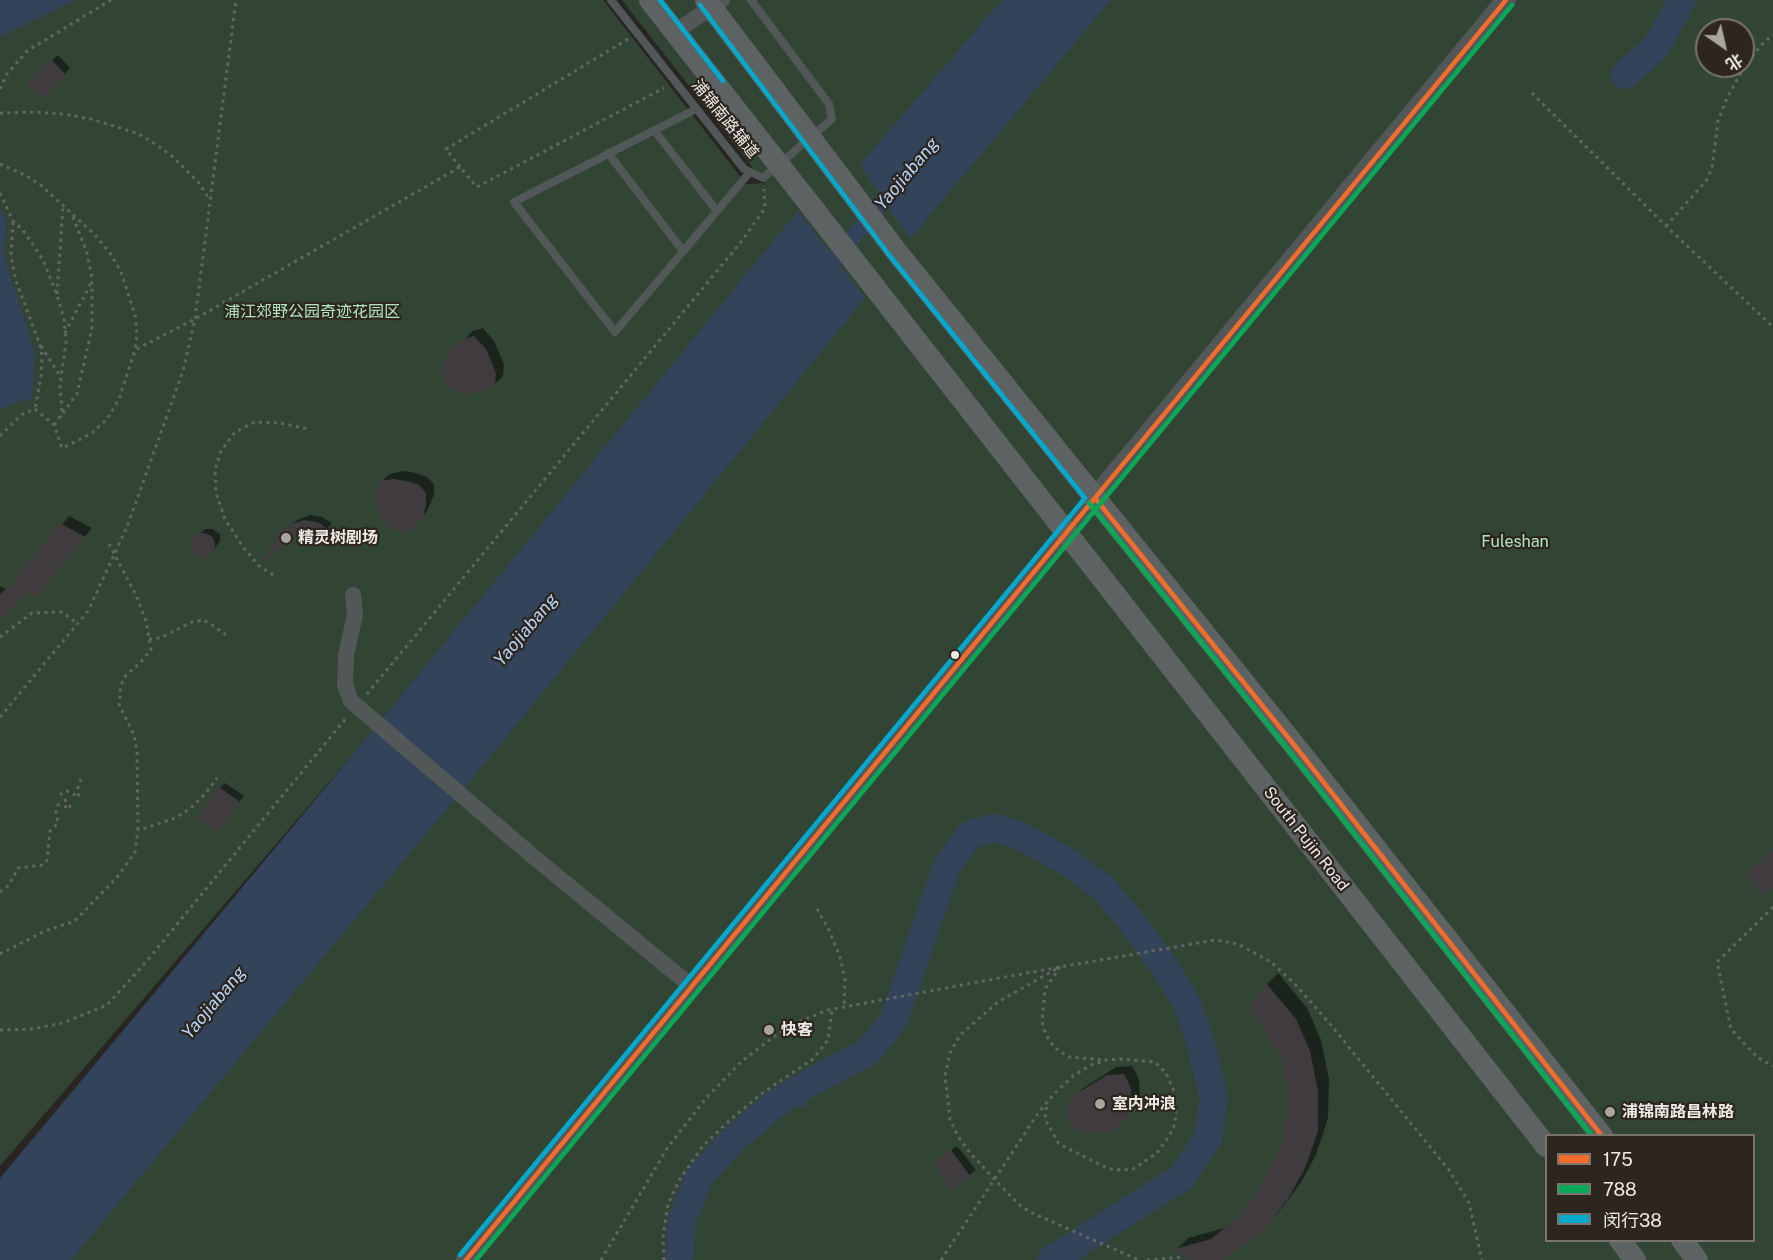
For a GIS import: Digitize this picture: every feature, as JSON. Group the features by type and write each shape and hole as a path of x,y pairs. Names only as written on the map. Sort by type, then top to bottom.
{"main road":[{"name":"South Pujin Road","path":"650,0 1545,1145"},
{"path":"713,2 799,123 896,251 1321,779 1600,1134"},
{"path":"1622,1242 1635,1260"},
{"path":"1683,1242 1696,1260"}],"street":[{"path":"466,1260 1506,0"},
{"path":"675,32 713,2"},
{"path":"353,595 355,615 346,655 345,685 356,703 477,809 692,986"}],"lane":[{"name":"浦锦南路辅道","path":"611,0 744,169 763,178 832,119 829,104 751,0"},
{"path":"696,109 514,202 615,332 750,172"},
{"path":"654,130 717,211"},
{"path":"608,153 683,251"}],"path":[{"path":"0,89 7,74 27,51 111,0"},
{"path":"0,717 88,611 127,527 183,371 195,319 236,0"},
{"path":"638,33 446,149 477,188 669,86"},
{"path":"1666,226 1706,181 1712,168 1718,121 1727,98 1746,64 1764,42 1773,35"},
{"path":"1532,93 1666,226 1773,327"},
{"path":"0,113 63,114 91,119 139,135 158,145 174,158 200,184 210,201"},
{"path":"0,164 26,175 42,186 95,236 110,253 121,272 129,290 135,315 137,335 135,350 119,399 107,419 92,433 62,448 54,425 35,409"},
{"path":"135,350 195,319 460,166"},
{"path":"0,1030 33,1029 63,1023 107,1005 146,962 356,703 741,242 765,208 763,178"},
{"path":"0,194 13,221 43,260 64,319 65,334 60,390 61,417"},
{"path":"57,295 63,206"},
{"path":"54,425 77,394 92,328 92,282 87,253 72,216"},
{"path":"13,221 11,257 16,281 40,345 61,377"},
{"path":"65,334 92,282"},
{"path":"35,409 41,377 40,345"},
{"path":"0,435 21,415 35,409"},
{"path":"273,575 259,566 243,547 225,519 216,493 215,470 221,451 235,432 255,422 280,423 308,429"},
{"path":"0,954 45,931 75,921 118,875 135,852 138,829 137,750 134,735 119,704 121,685 126,675 151,650 146,621 137,597 109,544"},
{"path":"0,637 32,613 62,612 78,624"},
{"path":"149,639 160,638 192,622 202,620 226,635"},
{"path":"138,829 175,818 206,794 217,778"},
{"path":"0,891 9,885 18,868 43,865 47,860 50,831 58,823 56,811 58,805 71,808 61,794 67,791 80,797 78,788 81,779"},
{"path":"1773,907 1717,962 1731,1029 1757,1058 1773,1066"},
{"path":"817,909 840,957 845,980 844,1007"},
{"path":"601,1260 668,1147 706,1097 742,1061 788,1026 844,1007 1215,940 1238,944 1270,962 1295,984 1330,1024 1449,1170 1469,1203 1482,1260"},
{"path":"1047,1102 1045,1119 1059,1144 1109,1169 1133,1169 1157,1153 1175,1124 1174,1091 1166,1073 1155,1062 1068,1057 1054,1047 1046,1035 1042,1022 1045,989 1060,967"},
{"path":"1060,967 989,1010 960,1035 950,1053 945,1076 950,1119 957,1135 971,1154 1018,1204 1032,1213 1139,1260"},
{"path":"664,1260 663,1237 668,1204 680,1179 702,1147 730,1120 761,1094 813,1059 828,1040 832,1010"},
{"path":"941,1260 1047,1102 1073,1076 1091,1065 1107,1060"},
{"path":"1147,1260 1184,1257"}],"green space":[{"path":"0,0 603,0 746,184 764,183 774,195 622,0 1773,0 1773,1260 0,1260 704,327 355,752 0,1166"}],"water":[{"path":"0,0 75,0 0,37"},
{"path":"1002,0 1111,0 910,239 860,165"},
{"path":"0,207 6,220 4,254 35,354 32,399 16,402 0,410"},
{"path":"798,211 865,298 494,752 71,1260 0,1260 0,1178 355,752"}],"building":[{"path":"51,59 66,75 43,100 27,83"},
{"path":"474,336 486,349 496,373 495,386 464,395 453,391 446,384 441,369 449,352 463,339"},
{"path":"393,479 419,485 426,493 423,517 408,531 399,531 386,526 379,513 375,497 380,481"},
{"name":"精灵树剧场","path":"304,520 317,522 328,529 318,541 302,535 292,539 264,561 262,560 280,532"},
{"path":"60,523 85,537 36,597 28,592 0,620 0,594 11,585"},
{"path":"203,533 212,536 215,545 212,554 203,557 194,554 191,545 194,536"},
{"path":"219,787 240,802 218,832 197,818"},
{"path":"1773,850 1773,888 1764,895 1746,873"},
{"path":"1266,983 1296,1019 1310,1051 1318,1091 1318,1131 1305,1168 1289,1197 1266,1228 1222,1260 1188,1260 1175,1249 1211,1239 1240,1215 1264,1182 1283,1143 1289,1095 1282,1059 1250,1007"},
{"name":"室内冲浪","path":"1124,1074 1131,1088 1132,1112 1117,1128 1106,1132 1081,1133 1070,1125 1066,1111 1071,1097 1107,1075"},
{"path":"951,1150 971,1177 952,1190 933,1163"}],"waterway":[{"path":"1625,75 1656,47 1682,0"},
{"name":"Yaojiabang","path":"821,275 897,185"},
{"path":"679,1260 682,1219 700,1176 732,1141 775,1104 868,1052 893,1021 947,866 969,835 993,828 1017,834 1066,861 1103,888 1133,923 1165,967 1186,1002 1200,1041 1214,1097 1208,1138 1181,1178 1051,1260"},
{"path":"794,1092 805,1105"}],"transit line":[{"name":"闵行38","path":"660,0 723,81"},
{"name":"175","path":"466,1260 1506,0"},
{"name":"闵行38","path":"460,1255 1085,498 890,256 700,5"},
{"name":"788","path":"476,1260 1512,5"},
{"name":"175","path":"1095,498 1299,751 1600,1134"},
{"name":"788","path":"1089,503 1293,756 1590,1134"}],"place":[{"name":"精灵树剧场","path":"286,538"},
{"name":"快客","path":"769,1030"},
{"name":"室内冲浪","path":"1100,1104"},
{"name":"浦锦南路昌林路","path":"1610,1112"}],"park label":[{"name":"浦江郊野公园奇迹花园区","path":"312,312"},
{"name":"Fuleshan","path":"1515,542"}]}
